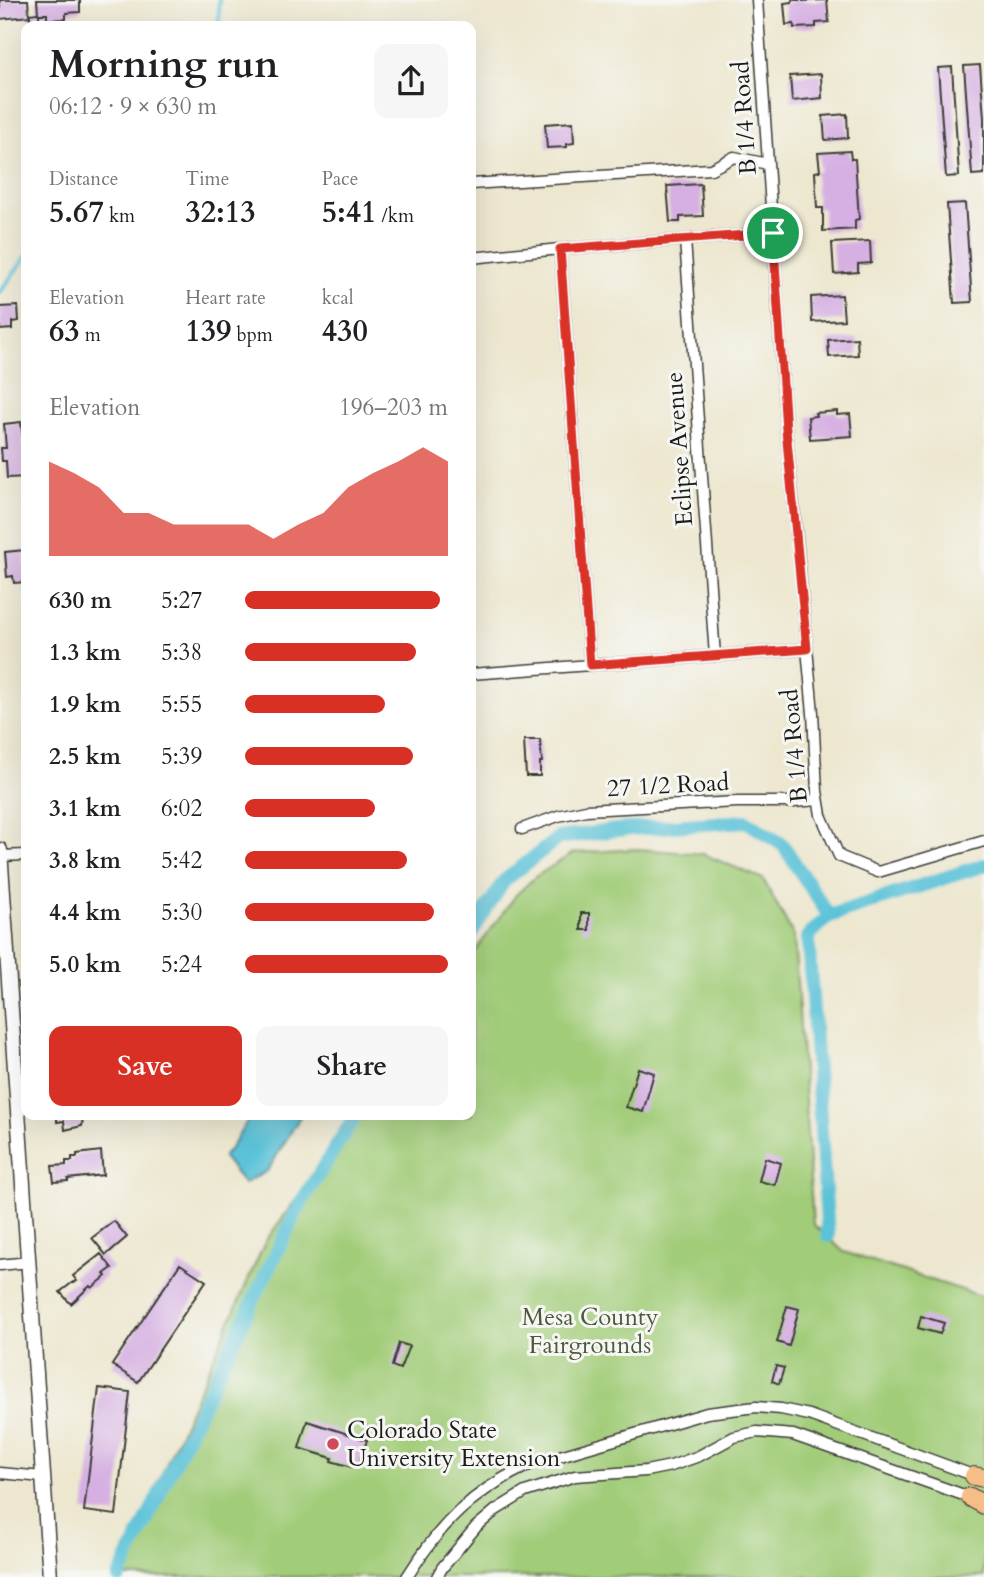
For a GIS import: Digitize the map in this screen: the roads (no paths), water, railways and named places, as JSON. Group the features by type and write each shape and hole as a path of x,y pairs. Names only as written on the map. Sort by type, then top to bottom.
{"street":[{"name":"B 1/4 Road","path":"757,0 786,430 821,815 839,856 878,872 984,841"},
{"path":"476,184 711,169 734,158 768,164"},
{"path":"476,257 773,233"},
{"name":"Eclipse Avenue","path":"685,240 715,656"},
{"path":"560,249 590,665"},
{"path":"476,674 807,649"},
{"name":"27 1/2 Road","path":"522,829 558,816 586,810 818,800"},
{"path":"0,850 50,1577"},
{"path":"1,856 21,855"},
{"path":"0,1265 29,1262"},
{"path":"407,1577 453,1516 475,1496 503,1477 529,1465 707,1413 756,1407 809,1415 981,1478"},
{"path":"437,1577 476,1527 496,1510 525,1492 575,1476 646,1471 671,1466 699,1456 734,1437 757,1432 793,1435 979,1502"},
{"path":"0,1473 43,1477"}],"water":[{"path":"248,1120 298,1120 268,1170 244,1184 223,1157"}],"waterway":[{"path":"219,0 219,21"},
{"path":"0,292 21,264"},
{"path":"476,925 504,881 558,838 617,830 746,821 783,845 829,916"},
{"path":"828,1236 808,936 829,916 984,865"},
{"path":"119,1577 300,1204 353,1120"}],"place":[{"name":"Colorado State University Extension","path":"333,1444"}],"park label":[{"name":"Mesa County Fairgrounds","path":"590,1331"}]}
